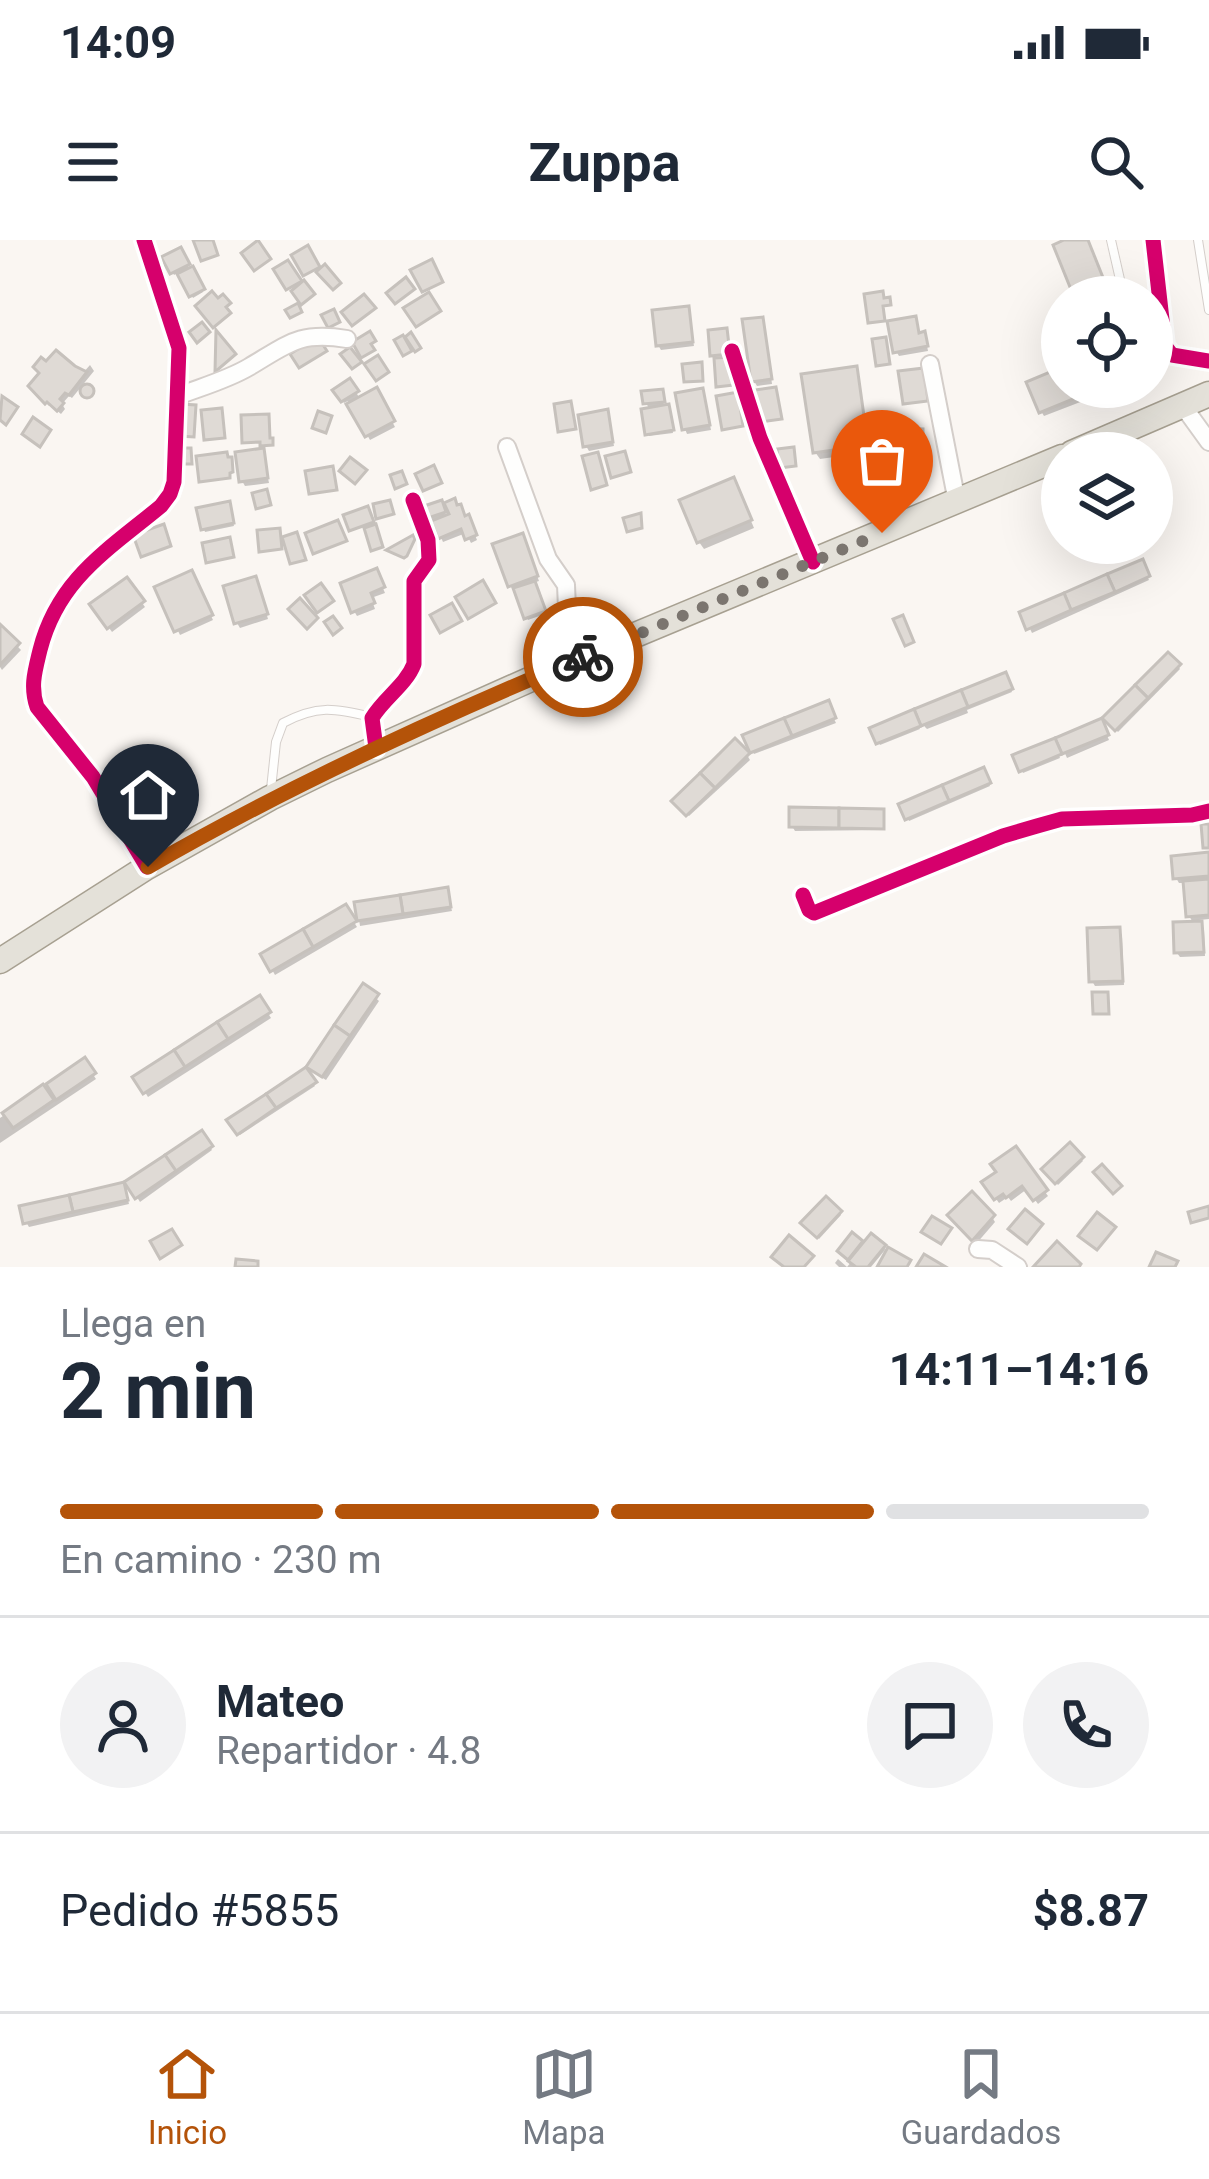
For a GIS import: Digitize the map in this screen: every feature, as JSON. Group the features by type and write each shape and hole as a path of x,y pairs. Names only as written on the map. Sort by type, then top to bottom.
{"main road":[{"path":"1122,432 1209,394"},
{"path":"0,962 148,867 270,798 549,671 1041,466"}],"street":[{"path":"144,240 179,348 173,482 161,506 91,564 53,610 32,693 37,707 93,777 148,867"},
{"path":"1153,240 1155,276"},
{"path":"178,397 250,367 284,344 322,335 347,339"},
{"path":"732,350 760,438 813,562"},
{"path":"1173,355 1209,361"},
{"path":"930,364 958,502"},
{"path":"1183,406 1209,442"},
{"path":"507,446 548,559 566,585 567,608 549,671"},
{"path":"376,748 372,718 414,664 414,581 429,560 428,540 413,500"},
{"path":"803,895 814,913 1004,836 1062,819 1209,811"},
{"path":"978,1250 992,1250 1018,1267"}],"lane":[{"path":"1111,240 1119,276"},
{"path":"1198,240 1209,310"},
{"path":"270,798 276,742 283,723 305,711 335,709 372,718"}],"building":[{"path":"193,240 213,240 218,255 201,261"},
{"path":"258,240 271,259 254,271 241,253"},
{"path":"1088,240 1102,276 1066,276 1053,245"},
{"path":"308,245 320,267 303,276 291,255"},
{"path":"181,247 190,264 170,274 161,257"},
{"path":"432,259 443,282 422,292 410,270"},
{"path":"288,260 302,281 286,290 273,269"},
{"path":"325,264 341,283 333,290 316,272"},
{"path":"193,266 205,289 189,297 177,274"},
{"path":"406,277 415,289 395,304 386,293"},
{"path":"304,280 315,294 301,305 291,291"},
{"path":"212,291 231,303 226,307 231,313 213,328 195,306"},
{"path":"883,291 891,305 883,306 885,321 868,323 864,294"},
{"path":"429,292 441,311 416,327 403,308"},
{"path":"364,294 376,308 352,326 341,312"},
{"path":"298,303 302,312 290,318 285,310"},
{"path":"689,306 693,342 656,346 652,310"},
{"path":"334,309 340,322 328,328 321,315"},
{"path":"916,316 928,346 893,353 887,321"},
{"path":"763,317 772,379 751,382 742,319"},
{"path":"202,322 210,332 197,343 189,332"},
{"path":"727,328 730,354 710,356 708,330"},
{"path":"216,330 236,354 215,372"},
{"path":"370,331 375,350 361,358 352,342"},
{"path":"411,332 421,348 415,352 405,337"},
{"path":"403,335 412,351 403,356 394,340"},
{"path":"318,337 327,351 299,368 290,354"},
{"path":"886,337 890,364 876,366 872,339"},
{"path":"350,347 362,362 352,369 340,354"},
{"path":"56,350 87,372 60,399 64,403 57,411 28,386 39,373 33,367"},
{"path":"378,355 389,372 376,381 364,364"},
{"path":"732,357 734,385 716,387 714,358"},
{"path":"702,362 703,381 684,382 682,364"},
{"path":"857,366 868,445 813,453 801,374"},
{"path":"924,368 928,401 903,404 898,371"},
{"path":"1041,376 1041,408 1051,408 1039,413 1026,382"},
{"path":"350,378 359,391 341,402 332,390"},
{"path":"87,384 94,391 87,398 80,391"},
{"path":"377,387 395,421 365,437 346,404"},
{"path":"776,387 782,419 760,422 755,390"},
{"path":"703,388 710,425 682,430 675,393"},
{"path":"663,389 665,402 643,404 641,391"},
{"path":"738,392 743,426 722,430 716,396"},
{"path":"2,396 18,407 6,425 0,420"},
{"path":"571,401 576,429 558,432 554,404"},
{"path":"181,404 196,405 194,437 179,436"},
{"path":"669,404 674,430 645,435 641,409"},
{"path":"222,408 225,438 204,440 201,410"},
{"path":"608,409 613,442 583,447 578,415"},
{"path":"318,411 332,416 326,433 312,428"},
{"path":"269,414 273,445 242,443 241,415"},
{"path":"33,417 51,430 40,447 22,434"},
{"path":"900,428 923,429 923,447 900,447"},
{"path":"794,447 796,466 779,468 777,449"},
{"path":"179,448 191,448 192,464 180,464"},
{"path":"264,448 268,478 239,482 235,452"},
{"path":"893,450 896,467 884,469 881,452"},
{"path":"625,451 631,472 611,478 605,456"},
{"path":"227,452 232,457 230,478 199,482 196,456"},
{"path":"598,452 607,485 591,490 582,456"},
{"path":"350,457 367,470 355,484 339,471"},
{"path":"434,465 442,483 423,491 415,474"},
{"path":"333,466 337,490 309,494 305,471"},
{"path":"402,471 407,484 395,489 390,475"},
{"path":"734,477 752,520 697,543 679,500"},
{"path":"267,489 271,505 256,509 252,493"},
{"path":"455,498 465,516 469,514 477,535 465,540 461,529 438,539 431,521 449,514 444,503"},
{"path":"390,500 394,514 376,519 373,504"},
{"path":"442,500 446,512 425,519 421,507"},
{"path":"230,501 234,523 201,530 196,508"},
{"path":"368,506 374,522 349,531 343,515"},
{"path":"641,513 642,528 627,532 623,518"},
{"path":"338,520 347,541 313,554 305,533"},
{"path":"164,524 171,546 141,557 133,535"},
{"path":"376,524 383,547 371,551 364,528"},
{"path":"280,528 282,549 259,552 257,530"},
{"path":"297,532 306,560 290,564 282,537"},
{"path":"523,533 538,576 508,587 492,544"},
{"path":"413,535 404,558 386,550"},
{"path":"230,537 234,557 206,563 202,543"},
{"path":"1145,564 1150,576 1115,592 1107,574"},
{"path":"377,568 385,587 371,593 375,603 351,613 340,583"},
{"path":"192,570 213,615 174,632 154,587"},
{"path":"1107,574 1115,592 1071,610 1064,593"},
{"path":"256,576 268,614 234,624 223,586"},
{"path":"127,577 145,601 107,629 89,604"},
{"path":"483,580 496,603 468,619 455,597"},
{"path":"535,581 546,611 524,619 513,588"},
{"path":"321,583 334,601 317,613 304,595"},
{"path":"1064,593 1071,610 1026,630 1019,612"},
{"path":"300,598 318,618 307,629 288,609"},
{"path":"452,603 462,621 440,633 430,615"},
{"path":"903,615 914,642 905,646 893,619"},
{"path":"333,616 342,628 333,635 324,622"},
{"path":"0,624 20,643 0,665"},
{"path":"1168,652 1181,664 1148,698 1135,685"},
{"path":"1006,672 1013,689 968,707 961,690"},
{"path":"1135,685 1148,698 1115,731 1102,718"},
{"path":"961,690 968,707 921,726 914,709"},
{"path":"829,700 836,718 792,736 784,718"},
{"path":"914,709 921,726 876,744 869,728"},
{"path":"784,718 792,736 750,753 742,735"},
{"path":"1102,718 1109,735 1062,754 1055,738"},
{"path":"735,738 750,753 715,788 700,773"},
{"path":"1055,738 1062,754 1019,772 1012,755"},
{"path":"984,767 991,783 949,801 942,785"},
{"path":"700,773 715,788 686,816 671,801"},
{"path":"942,785 949,801 905,820 898,804"},
{"path":"789,807 839,808 839,828 789,827"},
{"path":"839,808 884,809 884,829 839,828"},
{"path":"1201,824 1209,824 1209,848 1203,848"},
{"path":"1209,852 1209,876 1173,879 1171,856"},
{"path":"1209,879 1209,915 1186,917 1183,881"},
{"path":"448,887 451,907 403,914 400,895"},
{"path":"400,895 403,914 357,921 354,902"},
{"path":"346,904 357,921 313,947 303,929"},
{"path":"1202,921 1204,952 1174,953 1173,922"},
{"path":"1120,927 1123,981 1089,982 1087,928"},
{"path":"303,929 313,947 270,972 260,954"},
{"path":"363,983 379,994 350,1036 334,1025"},
{"path":"1092,992 1108,992 1109,1014 1093,1014"},
{"path":"260,995 271,1012 228,1039 217,1022"},
{"path":"217,1022 228,1039 185,1067 174,1050"},
{"path":"334,1025 350,1036 322,1077 306,1067"},
{"path":"174,1050 185,1067 143,1094 132,1077"},
{"path":"85,1057 96,1073 56,1100 46,1084"},
{"path":"306,1067 317,1082 276,1108 266,1094"},
{"path":"43,1084 54,1100 13,1128 2,1113"},
{"path":"266,1094 276,1108 237,1135 226,1120"},
{"path":"202,1130 213,1146 176,1171 165,1155"},
{"path":"1070,1142 1084,1157 1055,1184 1041,1169"},
{"path":"1016,1146 1048,1190 1033,1201 1022,1186 994,1200 981,1182 996,1172 990,1164"},
{"path":"165,1155 176,1171 135,1199 124,1182"},
{"path":"1102,1164 1122,1186 1113,1194 1093,1172"},
{"path":"124,1182 128,1200 73,1212 69,1195"},
{"path":"972,1191 995,1215 972,1241 947,1215"},
{"path":"69,1195 73,1212 23,1224 19,1206"},
{"path":"826,1196 842,1211 817,1238 800,1223"},
{"path":"1209,1206 1209,1218 1191,1223 1188,1212"},
{"path":"1025,1209 1043,1224 1027,1244 1008,1229"},
{"path":"1097,1212 1116,1227 1097,1250 1078,1236"},
{"path":"932,1216 952,1228 941,1244 921,1232"},
{"path":"172,1229 182,1245 160,1259 150,1241"},
{"path":"852,1232 863,1241 848,1260 837,1251"},
{"path":"871,1233 886,1245 868,1267 856,1267 848,1261"},
{"path":"789,1235 814,1256 804,1267 784,1267 771,1257"},
{"path":"1057,1241 1079,1267 1033,1267"},
{"path":"888,1247 911,1260 907,1267 877,1267"},
{"path":"1156,1252 1178,1261 1175,1267 1149,1267"},
{"path":"924,1254 946,1267 916,1267"},
{"path":"236,1259 258,1261 258,1267 235,1267"}],"cycle path":[{"path":"144,240 179,348 174,482 161,506 72,585 48,625 34,685 37,707 93,777 147,867"},
{"path":"1153,240 1165,346 1172,355 1209,361"},
{"path":"732,351 760,438 813,562"},
{"path":"376,748 372,718 414,664 414,581 429,560 428,540 413,500"},
{"path":"803,895 814,913 1003,836 1062,819 1209,811"}],"way so far":[{"path":"583,657 882,533"}],"route":[{"path":"148,867 327,770 583,657"}]}
